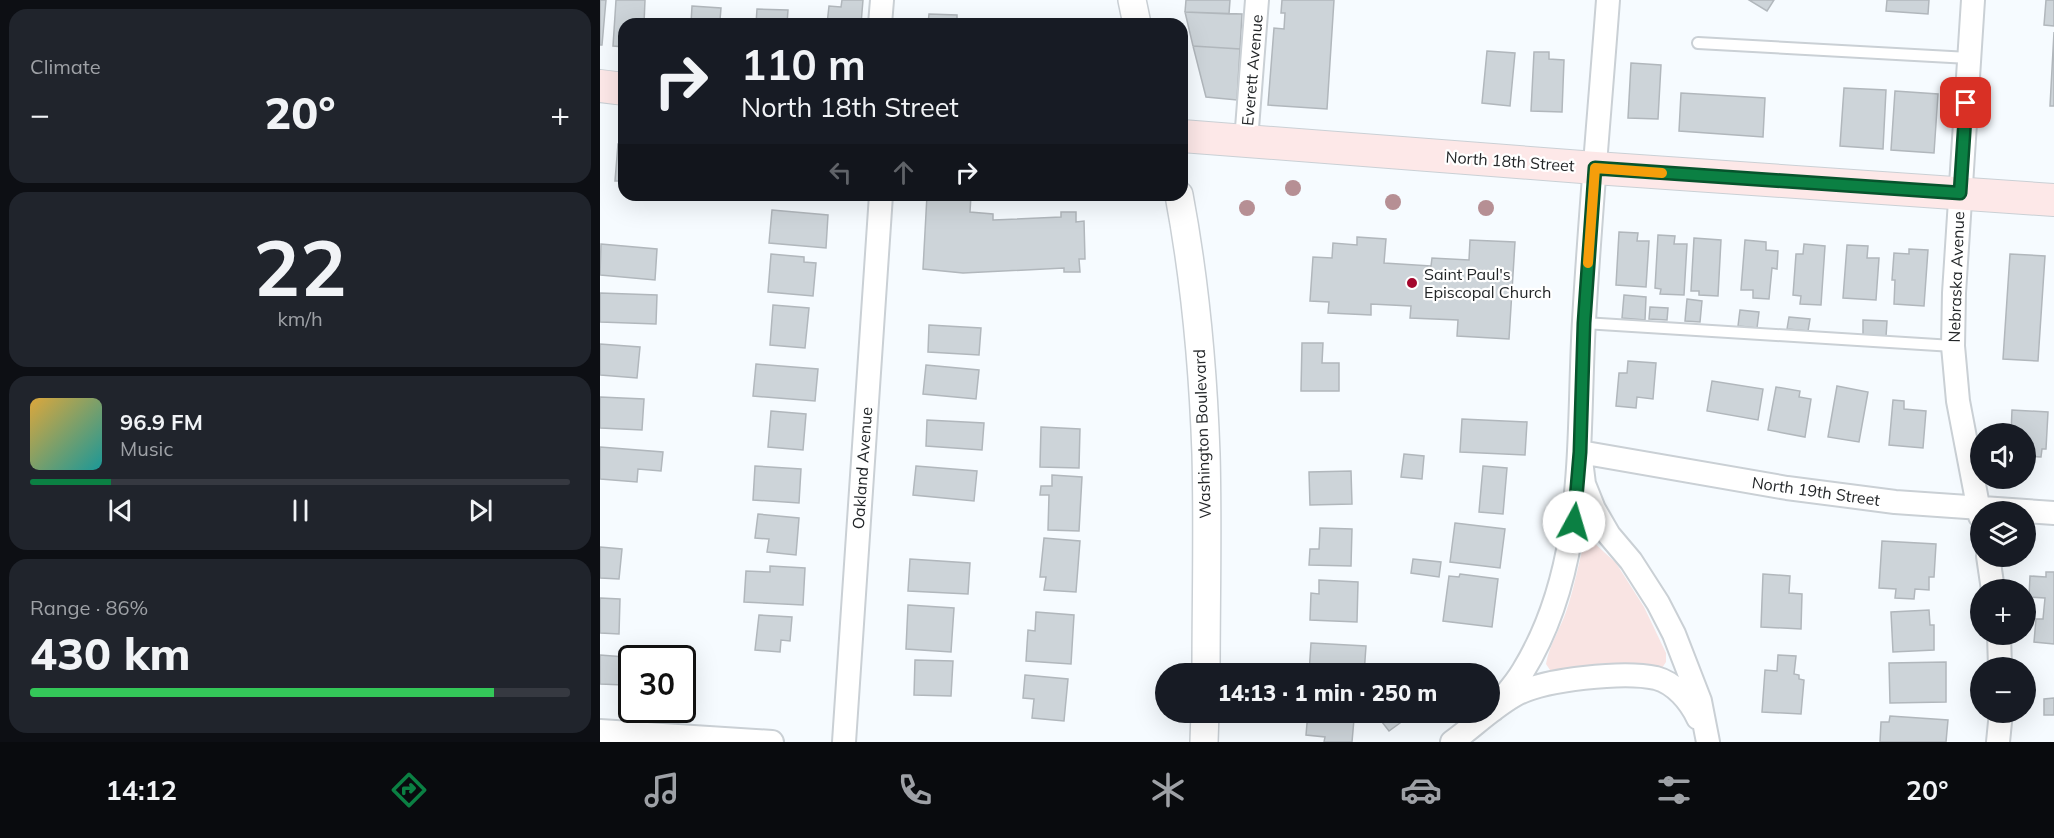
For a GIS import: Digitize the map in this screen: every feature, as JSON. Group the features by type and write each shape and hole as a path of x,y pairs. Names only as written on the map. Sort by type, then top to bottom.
{"main road":[{"path":"600,86 618,88"},
{"name":"North 18th Street","path":"1188,136 2054,200"}],"street":[{"path":"880,18 882,0"},
{"path":"1132,0 1136,18"},
{"name":"Everett Avenue","path":"1246,141 1257,0"},
{"path":"1500,701 1523,671 1551,610 1572,535 1580,452 1584,323 1608,0"},
{"name":"Nebraska Avenue","path":"1973,0 1954,293 1953,346 1958,401 1977,501"},
{"name":"Oakland Avenue","path":"844,742 881,201"},
{"name":"Washington Boulevard","path":"1180,201 1190,251 1206,454 1206,663"},
{"path":"1580,452 1584,484 1594,509 1609,535 1631,561 1659,603 1674,634 1700,700 1707,742"},
{"name":"North 19th Street","path":"1580,452 1787,488 1970,510"},
{"name":"North 19th Street","path":"2036,513 2054,513"},
{"path":"1500,705 1516,694 1545,685 1587,678 1631,676 1657,678 1687,698 1698,716 1707,742"},
{"path":"1204,742 1205,723"},
{"path":"1452,742 1476,723"},
{"path":"1998,742 2000,723"},
{"path":"600,731 772,742"}],"lane":[{"path":"1698,43 1969,58"},
{"path":"1584,323 1953,346"}],"shaded area":[{"path":"1592,541 1616,563 1644,607 1666,653 1666,662 1662,668 1608,663 1581,666 1558,672 1550,670 1546,664 1569,603 1584,543"}],"building":[{"path":"600,0 606,0 602,45 600,45"},
{"path":"616,0 645,0 644,18 618,18 618,46 613,46"},
{"path":"842,0 863,0 862,18 828,18 829,6 841,7"},
{"path":"1186,0 1230,0 1229,14 1185,12"},
{"path":"1282,0 1334,0 1327,109 1268,105 1274,28 1284,29 1285,13 1281,13"},
{"path":"1749,0 1774,0 1767,11"},
{"path":"1887,0 1929,0 1928,14 1886,11"},
{"path":"2046,0 2054,0 2054,26 2044,25"},
{"path":"692,6 721,8 720,18 691,18"},
{"path":"757,9 788,10 787,18 756,18"},
{"path":"1185,12 1242,14 1240,49 1193,46"},
{"path":"929,14 957,15 957,18 929,18"},
{"path":"2054,32 2054,106 2050,106"},
{"path":"1193,46 1240,49 1237,100 1206,97"},
{"path":"1487,51 1515,53 1510,106 1482,103"},
{"path":"1534,52 1549,52 1549,59 1564,60 1562,112 1531,111"},
{"path":"1631,63 1661,65 1658,119 1628,118"},
{"path":"1844,88 1886,90 1883,149 1840,146"},
{"path":"1895,91 1938,94 1934,153 1891,150"},
{"path":"1681,93 1765,98 1763,137 1679,131"},
{"path":"618,144 618,181 615,181"},
{"path":"927,201 971,201 970,212 993,214 993,220 1061,217 1061,212 1076,212 1076,222 1084,221 1085,259 1079,259 1080,272 1064,272 1064,268 963,273 923,269"},
{"path":"772,210 828,215 826,248 769,243"},
{"path":"1619,232 1638,233 1637,241 1649,241 1646,287 1616,285"},
{"path":"1658,235 1675,236 1674,244 1687,244 1684,295 1660,294 1661,289 1655,288"},
{"name":"Saint Paul's Episcopal Church","path":"1357,237 1386,239 1384,263 1431,266 1432,258 1469,260 1470,240 1515,242 1509,339 1457,336 1458,320 1410,318 1411,306 1371,304 1371,315 1328,313 1329,302 1310,301 1313,257 1332,258 1333,243 1357,245"},
{"path":"1694,238 1721,240 1718,296 1699,295 1699,291 1691,291"},
{"path":"1745,240 1766,242 1766,250 1778,251 1777,269 1772,268 1769,299 1753,298 1753,290 1741,290"},
{"path":"601,244 657,249 655,280 600,275"},
{"path":"1804,244 1825,246 1821,305 1800,304 1801,296 1793,295 1796,254 1803,254"},
{"path":"1847,245 1868,246 1867,258 1879,258 1876,300 1843,298"},
{"path":"1909,249 1928,250 1924,306 1894,304 1895,280 1892,280 1894,253 1909,254"},
{"path":"771,254 804,257 804,262 816,263 813,296 768,292"},
{"path":"2010,254 2045,256 2038,361 2003,359"},
{"path":"600,293 657,295 656,324 600,322"},
{"path":"1624,295 1646,297 1645,320 1622,318"},
{"path":"1687,299 1702,301 1700,322 1685,321"},
{"path":"773,305 809,308 805,348 770,345"},
{"path":"1650,307 1668,308 1667,320 1649,319"},
{"path":"1740,310 1759,312 1757,328 1738,326"},
{"path":"1789,317 1810,319 1808,331 1787,329"},
{"path":"1863,320 1887,321 1886,337 1863,336"},
{"path":"929,325 981,328 979,355 928,352"},
{"path":"1302,343 1323,343 1322,363 1339,363 1339,391 1301,391"},
{"path":"600,344 640,347 637,378 600,375"},
{"path":"1628,361 1656,363 1653,399 1637,397 1636,408 1616,406 1619,373 1627,373"},
{"path":"756,364 818,369 815,401 753,396"},
{"path":"926,365 979,370 976,399 923,394"},
{"path":"1712,381 1763,389 1758,420 1707,411"},
{"path":"1837,386 1868,392 1859,442 1828,437"},
{"path":"1776,387 1800,391 1799,397 1811,399 1805,437 1768,430"},
{"path":"600,397 644,399 642,430 600,428"},
{"path":"1893,400 1904,401 1904,409 1926,411 1923,448 1889,445"},
{"path":"2012,410 2048,412 2046,449 2042,449 2041,457 2036,457 2036,423 2011,423"},
{"path":"771,411 806,414 803,450 768,447"},
{"path":"1462,419 1527,422 1525,455 1460,452"},
{"path":"927,420 984,423 982,450 926,446"},
{"path":"1041,427 1080,429 1079,468 1040,467"},
{"path":"600,447 663,452 661,471 638,469 637,482 600,479"},
{"path":"1404,454 1424,456 1422,479 1401,477"},
{"path":"755,466 801,469 799,503 753,500"},
{"path":"916,466 977,471 974,501 913,495"},
{"path":"1483,466 1507,468 1503,514 1479,512"},
{"path":"1351,471 1352,504 1310,505 1309,472"},
{"path":"1052,475 1082,477 1079,531 1048,530 1049,495 1040,495 1041,486 1052,486"},
{"path":"758,514 799,518 796,555 767,552 769,539 755,538"},
{"path":"1455,523 1505,529 1500,568 1450,562"},
{"path":"1320,528 1352,529 1351,566 1309,565 1310,549 1319,549"},
{"path":"1044,538 1080,541 1076,592 1044,590 1046,577 1040,577"},
{"path":"1882,541 1936,544 1934,577 1929,577 1929,590 1915,589 1914,599 1895,598 1896,589 1879,588"},
{"path":"600,547 622,549 619,579 600,578"},
{"path":"910,559 970,563 968,594 908,591"},
{"path":"1413,559 1441,562 1439,577 1411,573"},
{"path":"770,566 805,568 803,605 744,602 746,571 770,572"},
{"path":"2046,572 2054,572 2054,644 2036,642 2036,619 2043,619 2045,598 2036,597 2036,579 2030,579 2030,576 2046,577"},
{"path":"1460,574 1498,579 1492,627 1443,621 1449,576 1459,577"},
{"path":"1763,574 1790,576 1789,593 1802,594 1801,629 1761,627"},
{"path":"1319,580 1358,582 1357,622 1310,620 1311,593 1319,594"},
{"path":"600,598 620,599 619,634 600,633"},
{"path":"908,605 954,608 951,652 906,649"},
{"path":"1929,610 1930,625 1934,625 1934,650 1893,652 1891,612"},
{"path":"1036,612 1074,615 1071,664 1026,661 1028,630 1035,631"},
{"path":"759,615 792,617 790,641 781,640 780,652 755,650"},
{"path":"1311,643 1366,646 1365,663 1310,663"},
{"path":"600,655 618,656 618,685 600,684"},
{"path":"1778,655 1796,656 1794,674 1804,680 1801,714 1762,712 1765,670 1777,671"},
{"path":"915,660 953,661 951,696 914,695"},
{"path":"1946,662 1946,702 1890,703 1889,663"},
{"path":"1025,675 1068,679 1064,721 1032,718 1034,699 1023,698"},
{"path":"2054,698 2054,715 2044,715 2044,699"},
{"path":"1890,716 1948,720 1946,742 1880,742 1881,722 1889,722"},
{"path":"1307,723 1354,723 1352,742 1324,742 1325,737 1306,735"},
{"path":"1383,723 1400,723 1389,731"}],"slow traffic":[{"path":"1588,263 1595,168 1662,173"}],"place":[{"name":"Saint Paul's Episcopal Church","path":"1412,283"}],"route":[{"path":"1574,522 1580,452 1584,323 1595,168 1960,193 1966,103"}]}
